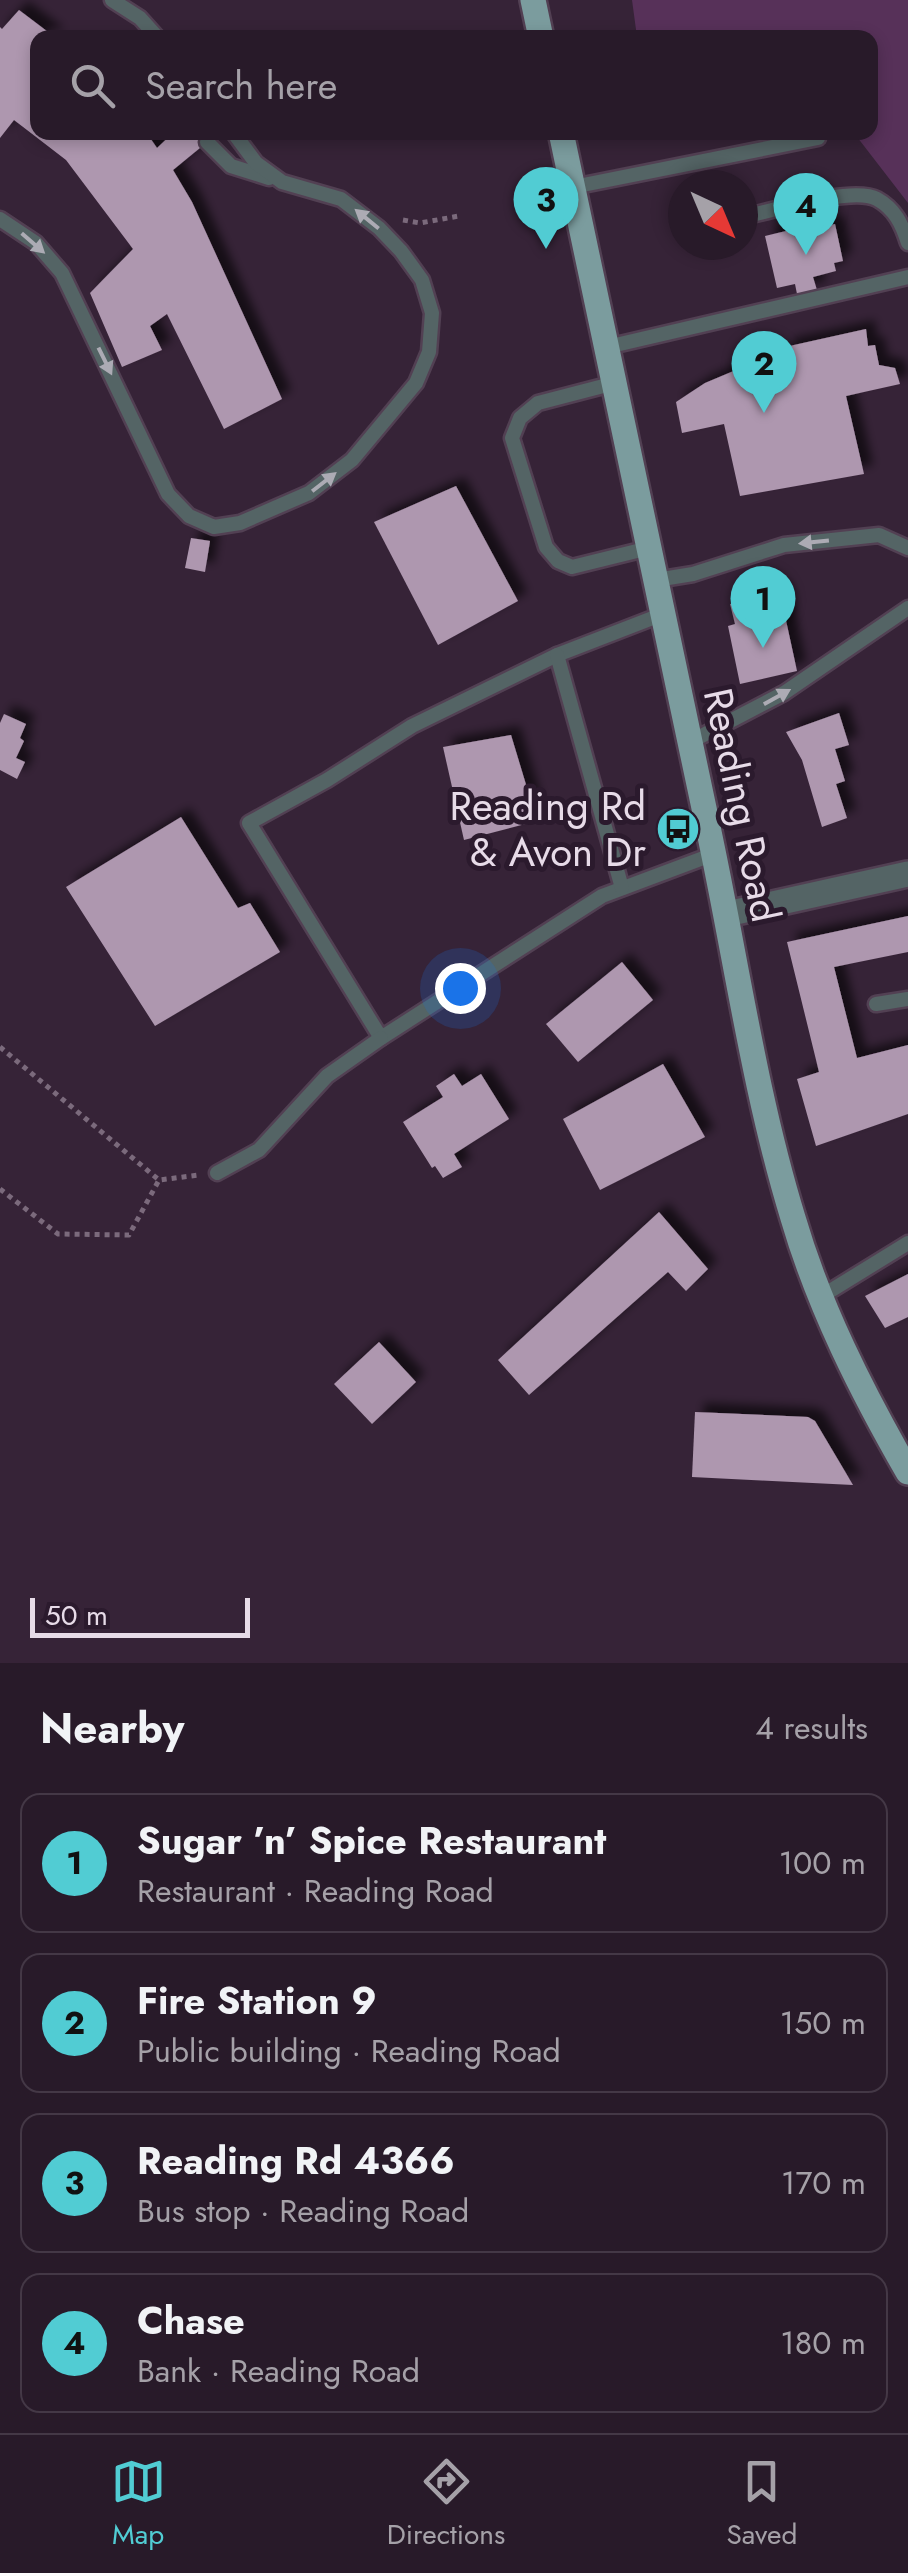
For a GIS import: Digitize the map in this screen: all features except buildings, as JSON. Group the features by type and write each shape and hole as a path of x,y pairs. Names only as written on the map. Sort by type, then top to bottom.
{"main road":[{"path":"532,0 538,30"},
{"name":"Reading Road","path":"563,140 727,914 772,1147 794,1223 822,1296 864,1395 908,1472"}],"street":[{"path":"727,914 908,874"}],"lane":[{"path":"112,0 151,30"},
{"path":"239,140 256,163 282,182"},
{"path":"573,187 808,140"},
{"path":"0,219 36,242 62,273 168,494 189,516 214,527 240,523 309,493 352,460 416,383 429,352 432,313 422,280 379,228 341,199 231,166 207,142"},
{"path":"758,213 851,195 874,196 901,221 908,243"},
{"path":"608,347 908,277"},
{"path":"615,383 538,403 520,418 512,438 546,547 558,561 572,567 650,548"},
{"path":"656,580 693,574 784,545 878,535 908,548"},
{"path":"690,742 784,693 908,608"},
{"path":"381,1038 249,823 412,726 558,655 664,614"},
{"path":"558,655 622,888"},
{"path":"217,1172 258,1150 327,1076 602,896 714,854"},
{"path":"876,1004 908,1000"},
{"path":"822,1296 908,1243"}],"path":[{"path":"379,228 392,218 420,223 459,216"},
{"path":"0,1046 159,1180 217,1172"},
{"path":"0,1189 58,1234 129,1235 159,1180"}],"shaded area":[{"path":"632,0 908,0 908,203 859,140 878,140 878,30 636,30"}],"place":[{"name":"Reading Rd 4366","path":"546,249"},
{"name":"Chase","path":"806,255"},
{"name":"Fire Station 9","path":"764,413"},
{"name":"Sugar ’n’ Spice Restaurant","path":"763,648"},
{"name":"Reading Rd & Avon Dr","path":"678,829"}]}
